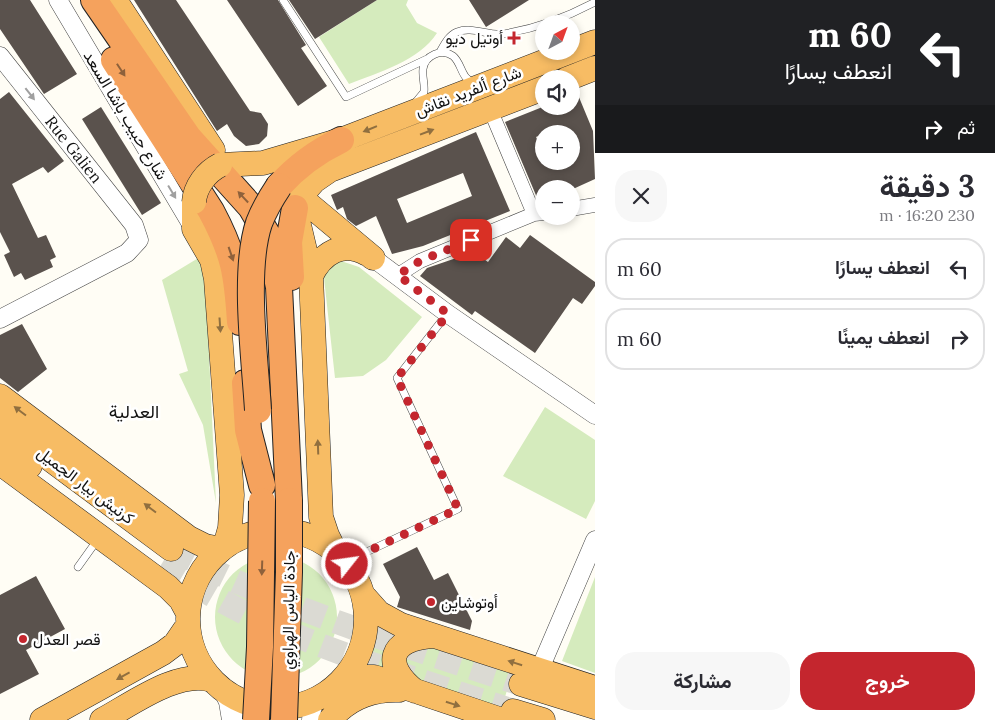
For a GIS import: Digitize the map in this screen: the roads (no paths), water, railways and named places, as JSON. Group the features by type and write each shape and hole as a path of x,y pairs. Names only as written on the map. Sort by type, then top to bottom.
{"highway":[{"path":"76,0 211,211 231,252 238,282 248,430 262,502 275,521 295,517 306,511 320,496"},
{"path":"94,0 189,138 246,200 260,219 268,236 278,287 289,491"},
{"path":"115,0 207,142 228,164"},
{"name":"شارع ألفريد نقاش","path":"345,151 398,117 595,42"},
{"path":"580,74 595,69"},
{"name":"شارع ألفريد نقاش","path":"345,151 490,109 535,92"},
{"path":"289,491 300,421 289,242 291,197 296,167 320,151 345,151"},
{"path":"223,548 230,528 232,495 216,279 212,260 194,229 194,202 197,189 205,176 228,164 263,164 345,151"},
{"path":"262,502 252,289 254,250 259,225 267,204 291,197"},
{"path":"291,197 373,258"},
{"path":"291,197 311,276 320,496 323,523 341,558 356,579 363,595 373,607 401,626 432,636 595,707"},
{"path":"311,276 318,262 330,252 344,248 360,250 373,258"},
{"path":"0,396 174,524 189,538 204,546 223,548"},
{"name":"كرنيش بيار الجميل","path":"0,422 158,561"},
{"name":"كرنيش بيار الجميل","path":"0,443 158,561"},
{"path":"2,468 100,536 158,561 188,619"},
{"name":"جادة الياس الهراوي","path":"283,720 290,572 289,491"},
{"path":"232,495 245,510 262,502"},
{"path":"174,524 193,532 213,526 224,516 232,495"},
{"name":"جادة الياس الهراوي","path":"256,720 260,647 262,502"},
{"path":"158,561 159,572 170,568 180,558 183,546 174,524"},
{"path":"341,558 318,540 300,533 280,530 261,531 242,537 223,548 198,577 189,600 188,619 194,651 200,664 217,684 242,701 266,707 290,707 312,710 340,682 354,664 363,642 366,619 363,595"},
{"path":"149,662 162,646 169,633 171,610 158,561"},
{"path":"42,720 149,662 175,644 188,619"},
{"path":"417,692 396,673 394,659 398,650 407,641 432,636"},
{"path":"340,682 355,677 368,676 417,692 508,715 543,720"},
{"path":"102,720 175,681 194,677 217,684"},
{"path":"530,678 595,688"},
{"path":"330,720 346,704 369,693 392,690 417,692"}],"street":[{"name":"شارع حبيب باشا السعد","path":"58,0 194,229"},
{"name":"Rue Galien","path":"0,56 134,225 138,235 136,246 127,253 0,319"},
{"path":"490,109 535,205"},
{"path":"580,208 595,205"},
{"path":"398,275 420,261 535,216"},
{"path":"373,258 448,314 595,415"},
{"path":"530,678 595,540"},
{"path":"217,684 228,702 231,720"},
{"path":"238,720 258,714 283,720"}],"lane":[{"path":"283,0 346,97 440,52 446,40 457,32 473,30 502,34 571,14 595,2"},
{"path":"440,52 446,53 456,60 462,74 470,82 484,84"},
{"path":"398,117 424,92 423,68 429,58"},
{"path":"341,558 358,556 458,509 397,378 448,314"},
{"path":"78,567 100,536"}],"tunnel":[{"path":"171,549 276,599 380,637 521,684"},
{"path":"161,565 242,612 300,637 391,671 513,711"}],"place":[{"name":"أوتيل ديو","path":"514,38"},
{"name":"أوتوشاين","path":"431,602"},
{"name":"قصر العدل","path":"23,639"}],"district":[{"name":"العدلية","path":"134,411"}]}
